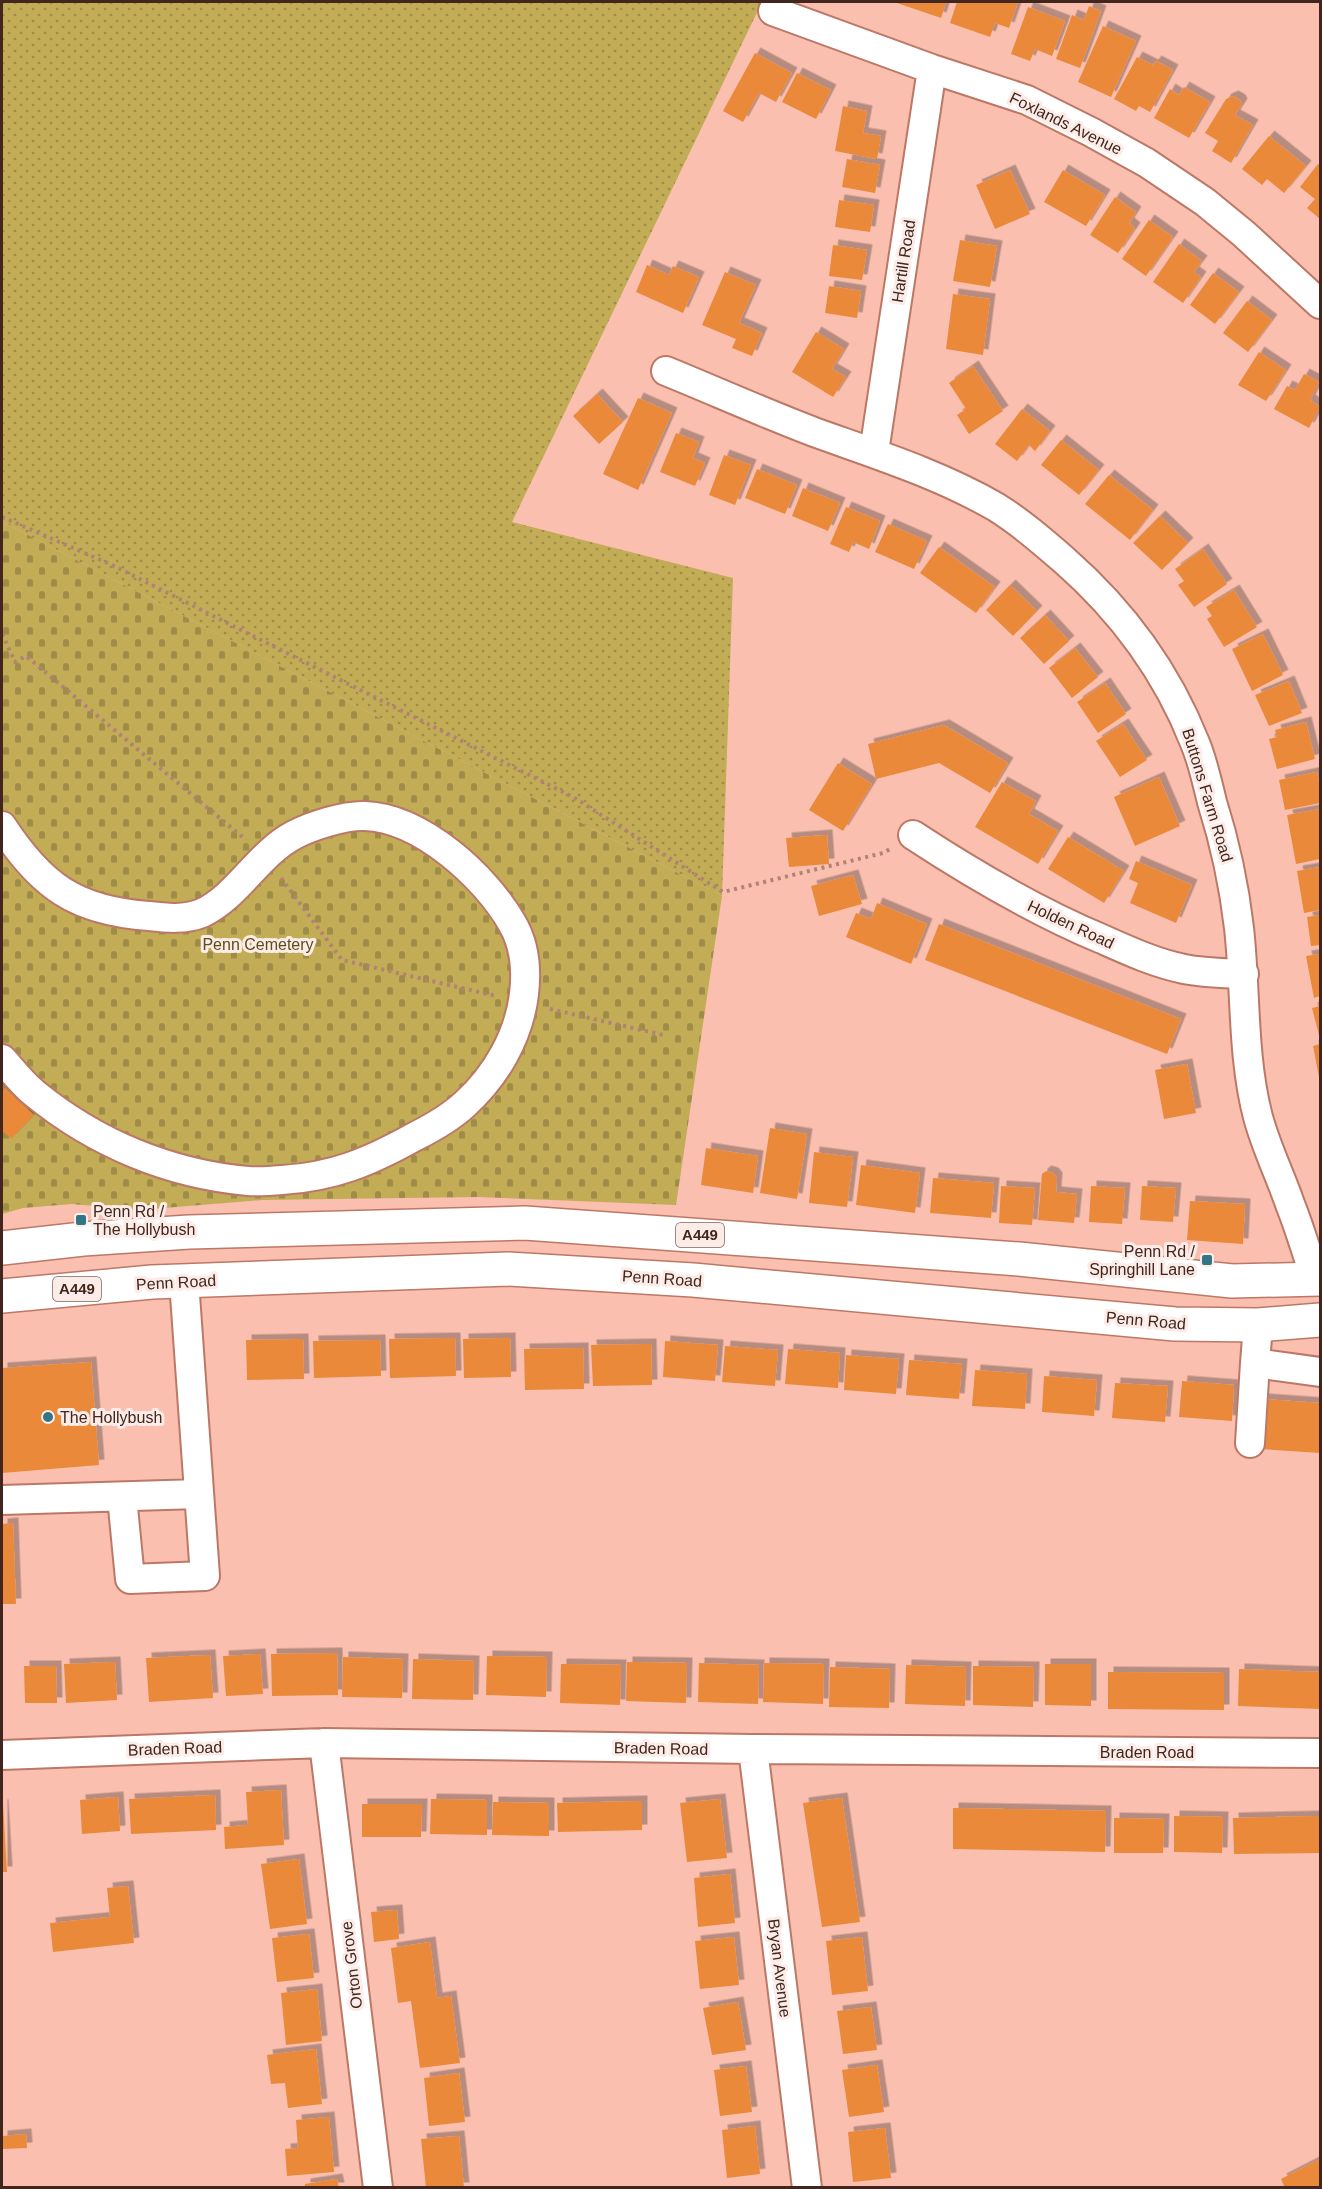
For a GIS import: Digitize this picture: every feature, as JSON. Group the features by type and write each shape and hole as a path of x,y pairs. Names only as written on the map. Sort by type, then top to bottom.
{"highway":[{"name":"A449","path":"2,1248 83,1239 189,1232 525,1223 1019,1259 1232,1281 1318,1280"},
{"name":"Penn Road","path":"2,1296 152,1282 508,1269 693,1280 1175,1324 1258,1325 1320,1320"}],"street":[{"name":"Foxlands Avenue","path":"773,11 932,69 1027,100 1091,132 1147,164 1205,202 1244,234 1320,304"},
{"name":"Hartill Road","path":"874,452 932,69"},
{"name":"Buttons Farm Road","path":"666,371 812,431 874,452 996,507 1040,539 1078,572 1115,611 1151,657 1175,699 1196,744 1231,870 1244,974 1249,1060 1258,1117 1318,1280"},
{"path":"2,826 16,848 37,871 61,891 85,904 116,912 176,918 199,914 217,904 265,857 293,836 332,821 365,816 403,825 432,840 460,860 490,890 513,924 524,949 526,975 518,1025 505,1053 486,1082 464,1105 436,1126 356,1167 308,1179 251,1182 185,1171 145,1159 110,1142 66,1116 31,1091 2,1059"},
{"name":"Holden Road","path":"913,835 1008,894 1128,951 1183,969 1244,974"},
{"path":"122,1497 130,1579 206,1576 184,1281"},
{"path":"1250,1443 1258,1325"},
{"path":"1255,1363 1320,1372"},
{"path":"2,1500 200,1494"},
{"name":"Braden Road","path":"2,1755 324,1743 1320,1753"},
{"name":"Orton Grove","path":"324,1743 378,2187"},
{"name":"Bryan Avenue","path":"753,1749 807,2187"}],"path":[{"path":"2,517 142,580 573,797 723,892 884,853 913,835"},
{"path":"2,634 15,662 26,656 265,857 342,960 663,1035"}],"green space":[{"path":"2,2 762,2 512,522 733,578 722,896 5,523 2,525"},
{"name":"Penn Cemetery","path":"5,523 722,896 676,1205 478,1197 262,1200 139,1210 72,1204 23,1208 2,1214 2,525"}],"building":[{"path":"894,2 946,2 941,18"},
{"path":"957,2 1018,2 1009,28 995,23 990,37 950,23"},
{"path":"1089,6 1101,11 1080,68 1056,59 1072,15 1084,20"},
{"path":"1028,7 1065,21 1052,56 1035,49 1030,61 1011,54"},
{"path":"1103,26 1136,41 1111,97 1078,82"},
{"path":"755,53 792,73 776,102 759,93 743,122 723,111"},
{"path":"1137,57 1153,65 1156,61 1173,70 1150,112 1139,106 1136,111 1114,99"},
{"path":"797,73 831,90 816,119 782,102"},
{"path":"1184,87 1210,102 1189,138 1154,118 1170,89 1179,95"},
{"path":"1233,96 1242,104 1235,115 1253,125 1231,163 1212,151 1218,141 1205,133 1226,99"},
{"path":"843,106 867,111 863,133 881,136 877,159 835,151"},
{"path":"1269,136 1306,166 1284,193 1267,179 1262,185 1242,169"},
{"path":"847,159 880,165 875,193 842,187"},
{"path":"1318,164 1320,166 1320,219 1307,208 1315,199 1300,187"},
{"path":"1010,170 1030,214 995,229 976,185"},
{"path":"1063,170 1105,195 1086,226 1044,202"},
{"path":"1115,197 1136,212 1129,223 1135,228 1118,253 1090,235"},
{"path":"839,200 874,205 870,232 835,227"},
{"path":"1149,220 1173,237 1146,276 1122,259"},
{"path":"960,240 997,246 990,287 953,281"},
{"path":"1179,244 1202,261 1194,272 1201,277 1183,303 1153,282"},
{"path":"833,245 867,250 862,280 829,276"},
{"path":"647,265 669,275 673,266 699,277 683,313 636,292"},
{"path":"725,272 756,285 739,323 762,333 752,356 732,348 736,339 702,325"},
{"path":"1213,273 1239,292 1215,324 1190,305"},
{"path":"829,286 861,291 857,318 825,313"},
{"path":"953,294 990,299 983,355 946,349"},
{"path":"1247,301 1272,320 1248,352 1223,333"},
{"path":"816,332 844,349 832,369 846,377 833,397 792,372"},
{"path":"1259,352 1286,370 1266,401 1238,385"},
{"path":"973,366 1003,411 969,434 957,415 966,409 949,383"},
{"path":"1304,374 1319,382 1310,400 1320,407 1309,428 1274,409 1287,386 1295,390"},
{"path":"597,394 623,422 599,444 573,416"},
{"path":"638,398 672,413 638,490 603,474"},
{"path":"1022,409 1050,431 1035,451 1029,445 1017,461 995,444"},
{"path":"676,433 699,442 693,458 705,463 695,486 660,472"},
{"path":"1061,440 1099,470 1079,495 1041,465"},
{"path":"724,455 751,465 735,505 709,495"},
{"path":"757,469 797,485 785,514 745,498"},
{"path":"1109,475 1153,510 1130,540 1085,504"},
{"path":"803,488 840,503 828,531 792,516"},
{"path":"846,507 880,521 869,549 853,542 849,552 830,544"},
{"path":"1160,516 1188,543 1162,570 1133,543"},
{"path":"888,524 927,541 914,569 875,552"},
{"path":"939,547 995,587 976,613 920,573"},
{"path":"1203,549 1227,584 1194,607 1178,585 1184,581 1175,569"},
{"path":"1010,585 1037,611 1013,636 986,610"},
{"path":"1234,590 1257,627 1224,647 1207,619 1212,616 1206,607"},
{"path":"1045,615 1069,641 1044,664 1020,638"},
{"path":"1263,634 1283,675 1252,691 1232,649"},
{"path":"1075,648 1098,677 1072,698 1049,668"},
{"path":"1289,681 1302,713 1269,726 1255,695"},
{"path":"1105,683 1126,714 1098,733 1077,702"},
{"path":"1306,722 1315,759 1277,769 1269,739 1277,737 1275,730"},
{"path":"1123,724 1147,760 1120,777 1096,741"},
{"path":"944,725 1008,763 990,793 939,763 876,779 868,744"},
{"path":"838,763 872,784 843,831 809,810"},
{"path":"1317,772 1320,803 1285,810 1279,780"},
{"path":"1159,777 1180,826 1135,846 1114,797"},
{"path":"1002,782 1036,801 1029,814 1058,831 1038,864 975,827"},
{"path":"1320,809 1320,859 1296,864 1287,815"},
{"path":"827,835 829,864 789,867 786,838"},
{"path":"1068,837 1124,871 1104,903 1048,869"},
{"path":"1136,861 1192,885 1176,923 1130,903 1138,883 1129,879"},
{"path":"1320,867 1320,910 1304,913 1297,871"},
{"path":"853,875 862,904 819,916 811,886"},
{"path":"877,903 927,924 911,964 846,937 856,913 871,919"},
{"path":"1320,915 1320,945 1311,946 1307,917"},
{"path":"939,924 1181,1019 1167,1054 925,960"},
{"path":"1320,954 1320,996 1314,998 1306,956"},
{"path":"1320,1006 1320,1039 1312,1008"},
{"path":"1320,1044 1320,1077 1319,1077 1313,1046"},
{"path":"1187,1064 1196,1113 1164,1119 1155,1070"},
{"path":"5,1088 34,1115 11,1139 2,1130 2,1091"},
{"path":"770,1128 807,1134 797,1199 760,1193"},
{"path":"706,1148 758,1156 753,1193 701,1185"},
{"path":"814,1152 853,1157 847,1207 809,1203"},
{"path":"861,1165 920,1173 915,1213 856,1205"},
{"path":"1046,1171 1053,1173 1057,1178 1056,1192 1077,1194 1074,1223 1038,1220 1042,1174"},
{"path":"933,1178 994,1183 991,1218 930,1213"},
{"path":"1001,1186 1035,1188 1032,1225 999,1223"},
{"path":"1091,1186 1125,1188 1122,1224 1089,1222"},
{"path":"1142,1186 1176,1188 1173,1222 1140,1220"},
{"path":"1190,1201 1245,1204 1243,1244 1187,1240"},
{"path":"455,1338 456,1376 390,1378 389,1339"},
{"path":"510,1338 511,1377 464,1378 463,1339"},
{"path":"303,1339 304,1379 247,1380 246,1340"},
{"path":"380,1340 381,1376 314,1378 313,1341"},
{"path":"665,1341 718,1345 715,1381 663,1377"},
{"path":"651,1344 652,1385 593,1386 591,1345"},
{"path":"725,1346 778,1350 775,1386 722,1382"},
{"path":"583,1348 584,1389 525,1390 524,1349"},
{"path":"788,1349 840,1353 838,1388 785,1384"},
{"path":"846,1355 899,1359 896,1394 844,1390"},
{"path":"909,1360 962,1364 959,1399 906,1395"},
{"name":"The Hollybush","path":"91,1362 99,1465 2,1473 2,1368"},
{"path":"975,1370 1027,1374 1025,1409 972,1406"},
{"path":"1044,1376 1097,1380 1094,1416 1042,1412"},
{"path":"1182,1381 1234,1385 1232,1421 1179,1417"},
{"path":"1115,1383 1168,1386 1165,1422 1112,1418"},
{"path":"1263,1399 1320,1403 1320,1453 1261,1449"},
{"path":"13,1523 16,1604 2,1604 2,1524"},
{"path":"337,1653 338,1695 272,1696 271,1654"},
{"path":"260,1654 263,1694 226,1696 223,1656"},
{"path":"210,1655 213,1698 149,1702 146,1658"},
{"path":"487,1656 547,1657 546,1697 486,1695"},
{"path":"343,1657 403,1659 402,1698 342,1697"},
{"path":"413,1659 474,1661 473,1700 412,1699"},
{"path":"115,1662 117,1700 66,1703 64,1664"},
{"path":"627,1662 687,1663 686,1703 626,1701"},
{"path":"699,1663 759,1665 758,1704 698,1702"},
{"path":"764,1663 824,1664 823,1704 763,1702"},
{"path":"561,1664 621,1665 620,1705 560,1703"},
{"path":"1045,1664 1091,1664 1091,1706 1045,1705"},
{"path":"906,1665 966,1667 965,1706 905,1704"},
{"path":"24,1666 56,1666 57,1703 25,1703"},
{"path":"973,1666 1034,1667 1033,1707 973,1705"},
{"path":"830,1667 890,1669 889,1708 829,1707"},
{"path":"1239,1669 1320,1672 1320,1709 1238,1706"},
{"path":"1108,1672 1224,1673 1224,1710 1108,1709"},
{"path":"281,1790 284,1845 225,1849 224,1827 248,1825 246,1792"},
{"path":"215,1795 216,1830 131,1834 129,1799"},
{"path":"118,1797 120,1831 82,1834 80,1800"},
{"path":"842,1798 860,1922 822,1927 803,1803"},
{"path":"431,1799 487,1800 487,1835 430,1834"},
{"path":"720,1799 727,1858 687,1862 680,1803"},
{"path":"642,1801 642,1830 558,1832 557,1803"},
{"path":"493,1802 549,1803 549,1836 492,1835"},
{"path":"3,1804 7,1872 2,1872"},
{"path":"362,1804 422,1804 421,1837 362,1837"},
{"path":"953,1808 1106,1811 1105,1852 953,1849"},
{"path":"1174,1816 1223,1817 1222,1853 1174,1852"},
{"path":"1320,1816 1320,1853 1234,1854 1233,1818"},
{"path":"1114,1818 1164,1819 1163,1853 1114,1853"},
{"path":"299,1859 307,1924 270,1929 261,1864"},
{"path":"730,1874 735,1923 698,1927 694,1878"},
{"path":"128,1886 134,1943 53,1952 50,1923 110,1917 107,1888"},
{"path":"397,1910 399,1939 374,1942 371,1912"},
{"path":"309,1934 314,1978 277,1982 272,1938"},
{"path":"734,1937 739,1985 700,1989 695,1941"},
{"path":"862,1937 868,1991 832,1995 826,1941"},
{"path":"430,1942 437,1998 451,1996 460,2063 420,2068 411,2001 398,2003 391,1948"},
{"path":"317,1989 322,2041 286,2045 281,1993"},
{"path":"738,2002 746,2050 712,2055 703,2008"},
{"path":"871,2007 877,2050 843,2054 837,2011"},
{"path":"316,2049 322,2104 288,2108 285,2083 271,2084 267,2055"},
{"path":"877,2065 884,2112 849,2117 842,2070"},
{"path":"746,2066 752,2112 720,2116 714,2070"},
{"path":"459,2073 465,2122 429,2126 424,2078"},
{"path":"329,2117 334,2172 287,2176 285,2149 298,2148 296,2120"},
{"path":"755,2126 760,2174 727,2178 722,2130"},
{"path":"885,2128 891,2178 853,2182 848,2132"},
{"path":"26,2134 27,2148 2,2149 2,2136"},
{"path":"459,2136 464,2188 426,2188 421,2139"},
{"path":"1320,2159 1320,2188 1285,2188 1281,2179"},
{"path":"337,2179 339,2188 305,2188 305,2184"}],"place":[{"name":"Penn Rd / The Hollybush","path":"81,1220"},
{"name":"Penn Rd / Springhill Lane","path":"1207,1260"},
{"name":"The Hollybush","path":"48,1417"}]}
